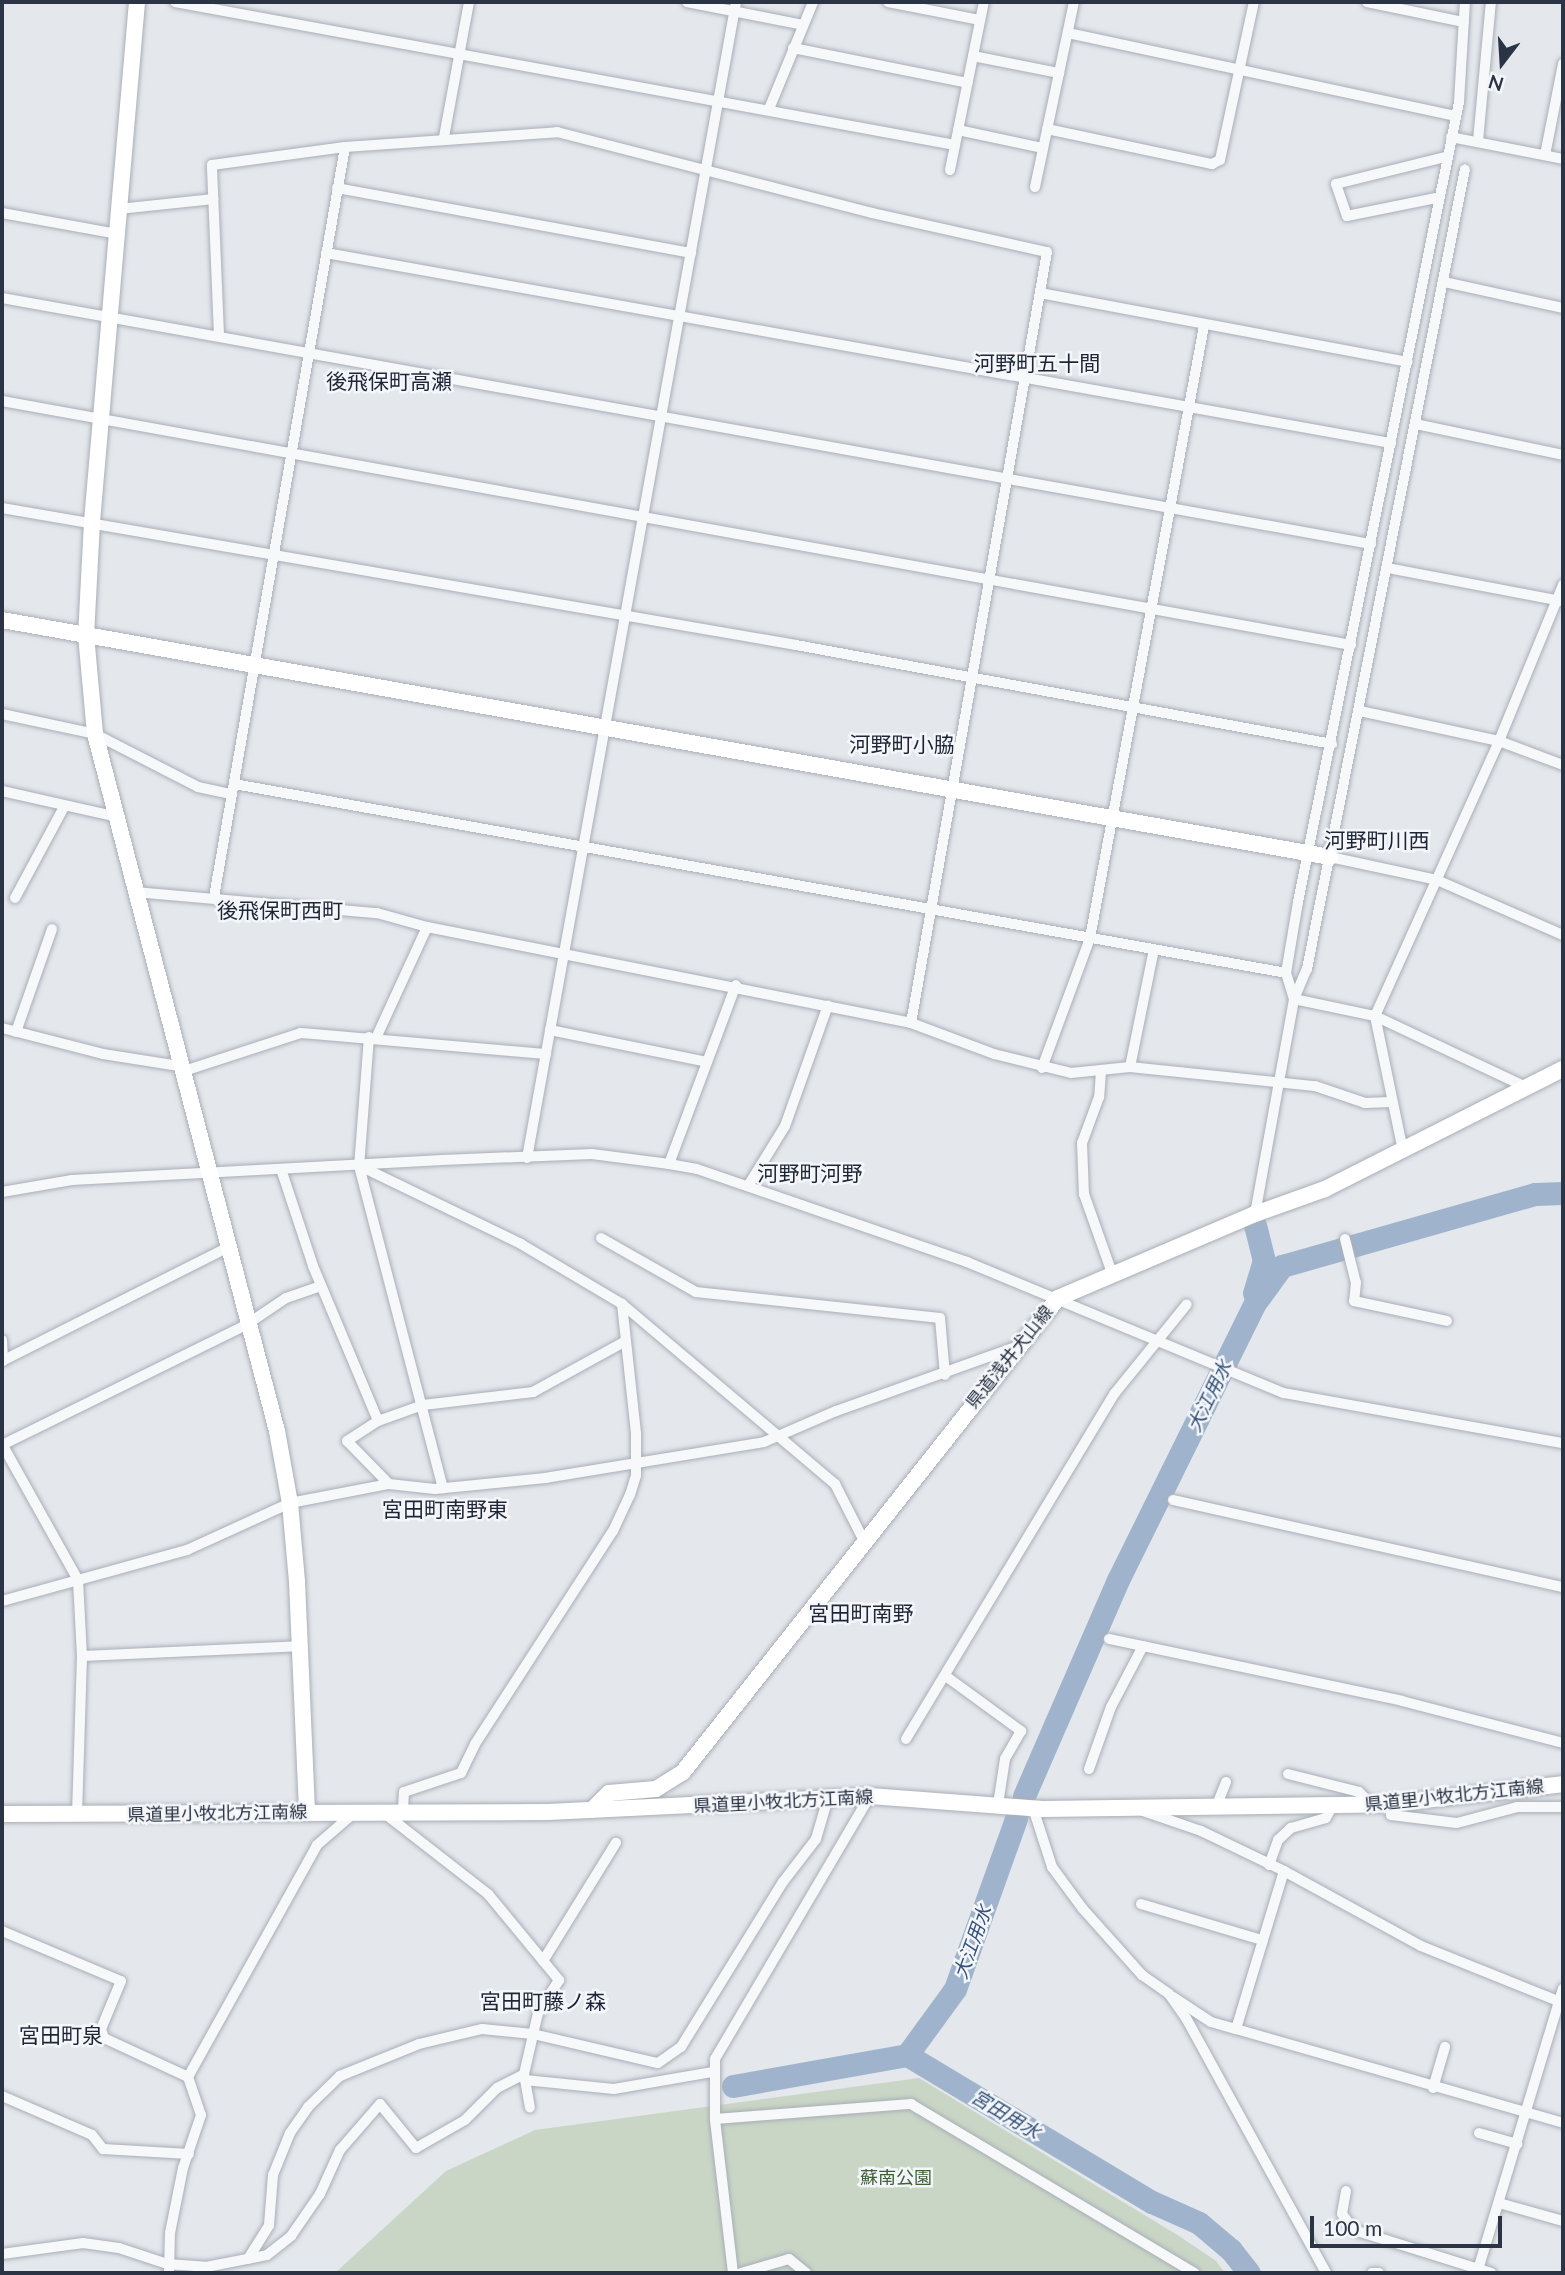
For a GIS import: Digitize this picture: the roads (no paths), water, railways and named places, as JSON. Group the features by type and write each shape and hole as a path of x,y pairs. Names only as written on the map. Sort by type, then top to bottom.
{"street":[{"path":"137,2 92,522 86,635 95,734 246,1325 277,1432 290,1503 307,1812"},
{"path":"175,2 955,145"},
{"path":"444,137 468,2"},
{"path":"687,2 736,6 803,25"},
{"path":"769,109 813,2"},
{"path":"888,2 980,20"},
{"path":"950,170 984,2"},
{"path":"1035,187 1074,2"},
{"path":"1047,129 1212,164 1220,160 1254,2"},
{"path":"1367,2 1394,5 1464,23"},
{"path":"1294,999 1286,973 1408,362 1436,198 1456,116 1465,2"},
{"path":"1478,141 1491,2"},
{"path":"527,1158 736,6"},
{"path":"1068,33 1456,116"},
{"path":"793,48 968,83"},
{"path":"973,56 1059,73"},
{"path":"1545,155 1563,64"},
{"path":"958,131 1043,148"},
{"path":"219,335 212,165 345,146 444,137 557,132 706,171 1047,252 911,1023"},
{"path":"1451,137 1563,159"},
{"path":"214,897 345,146"},
{"path":"1436,198 1348,216 1336,184 1446,157"},
{"path":"1255,1214 1294,999 1307,969 1465,169"},
{"path":"337,188 691,253"},
{"path":"119,209 213,199"},
{"path":"2,213 118,234"},
{"path":"326,253 1391,443"},
{"path":"1444,282 1563,308"},
{"path":"1040,293 1204,326 1408,362"},
{"path":"2,299 110,315 1371,544"},
{"path":"1042,1068 1090,937 1204,326"},
{"path":"2,401 102,422 1153,607 1351,645"},
{"path":"1415,424 1563,455"},
{"path":"2,508 972,676 1332,744"},
{"path":"1388,568 1560,601"},
{"path":"1403,1152 1376,1016 1560,601 1563,586"},
{"path":"2,620 1330,857 1437,880 1563,935"},
{"path":"1360,711 1499,741 1563,765"},
{"path":"2,715 95,734 198,787 232,789 583,847 1286,973"},
{"path":"2,791 117,817"},
{"path":"15,898 64,807"},
{"path":"135,892 377,913 426,927 736,985 911,1023 1042,1068 1071,1073 1130,1067 1315,1086 1365,1104 1391,1102"},
{"path":"426,927 373,1038 359,1166 443,1489"},
{"path":"16,1032 52,929"},
{"path":"1130,1067 1154,949"},
{"path":"669,1164 736,985"},
{"path":"1294,999 1376,1016 1526,1087"},
{"path":"748,1186 785,1126 828,1005"},
{"path":"2,1028 180,1069 301,1033 546,1054"},
{"path":"550,1030 707,1062"},
{"name":"県道浅井犬山線","path":"592,1810 609,1793 656,1789 683,1772 1016,1347 1058,1298 1255,1214 1325,1189 1563,1069"},
{"path":"1101,1071 1099,1097 1082,1143 1084,1181 1112,1273"},
{"path":"2,1192 72,1180 208,1176 592,1154 669,1164 748,1186 1058,1298 1158,1339 1232,1375 1284,1393 1563,1443"},
{"path":"359,1166 521,1244 622,1304 835,1484 864,1541"},
{"path":"282,1172 321,1286 378,1422"},
{"path":"601,1238 696,1292 940,1318 945,1375"},
{"path":"1348,1245 1354,1301 1447,1321"},
{"path":"2,1340 2,1361 227,1248"},
{"path":"77,1814 82,1656 78,1580 2,1444 246,1325 286,1298 321,1286"},
{"path":"403,1810 404,1792 461,1773 475,1744 613,1531 631,1495 637,1466 622,1304"},
{"path":"906,1739 947,1677 1115,1393 1187,1304"},
{"path":"388,1484 347,1441 378,1422 423,1405 533,1392 624,1342"},
{"path":"2,1601 187,1550 290,1503 388,1484 443,1489 637,1466 781,1437 836,1411 945,1375 1016,1347"},
{"path":"1173,1500 1563,1587"},
{"path":"1109,1639 1485,1720 1563,1743"},
{"path":"82,1656 299,1646"},
{"path":"1088,1769 1111,1707 1143,1646"},
{"path":"947,1677 1021,1731 1005,1759 998,1804"},
{"path":"1288,1774 1359,1792 1372,1805"},
{"path":"1216,1807 1226,1782"},
{"name":"県道里小牧北方江南線","path":"2,1814 592,1810 870,1796 1034,1808 1372,1805 1563,1784"},
{"path":"733,2273 712,2072 735,2021 870,1796"},
{"path":"248,2259 269,2225 274,2175 290,2133 307,2106 340,2076 419,2044 482,2029 533,2034 658,2063 681,2047 783,1882 816,1839 828,1798"},
{"path":"1391,1804 1391,1815 1457,1823 1517,1807 1563,1807"},
{"path":"1269,1865 1278,1840 1291,1828 1326,1818 1333,1805"},
{"path":"1034,1808 1052,1867 1083,1909 1142,1975 1211,2022 1433,2088 1563,2123"},
{"path":"1136,1808 1201,1831 1284,1871 1421,1946 1562,2002"},
{"path":"188,2077 317,1845 356,1811"},
{"path":"382,1811 488,1894 559,1980 538,2013 533,2034 524,2077 530,2107"},
{"path":"543,1961 616,1843"},
{"path":"1236,2029 1284,1871"},
{"path":"1141,1904 1262,1940"},
{"path":"2,1931 121,1981 101,2029 104,2038 188,2077 201,2115 189,2154 168,2269"},
{"path":"1478,2271 1562,2002 1563,1989"},
{"path":"1169,1994 1230,2093 1326,2273"},
{"path":"1433,2088 1445,2047"},
{"path":"2,2254 83,2243 119,2248 168,2269 206,2267 267,2255 291,2236 320,2194 340,2150 380,2104 416,2148 465,2120 497,2088 524,2077 614,2089 712,2072"},
{"path":"2,2096 92,2135 103,2149 189,2154"},
{"path":"715,2119 911,2104 1194,2273"},
{"path":"1479,2133 1517,2144"},
{"path":"1346,2191 1342,2214 1354,2230 1491,2273"},
{"path":"1499,2203 1563,2221"},
{"path":"741,2273 789,2259 806,2273"},
{"path":"1372,2273 1379,2273"}],"waterway":[{"name":"大江用水","path":"1024,1796 1118,1580 1255,1303 1282,1266 1535,1194 1563,1193"},
{"path":"1254,1293 1264,1261 1255,1226"},
{"name":"大江用水","path":"907,2055 955,1989 1016,1819"},
{"name":"宮田用水","path":"733,2086 907,2055 1152,2202 1199,2223 1231,2250 1249,2273"}],"district":[{"name":"河野町五十間","path":"1037,363"},
{"name":"後飛保町高瀬","path":"389,381"},
{"name":"河野町小脇","path":"902,744"},
{"name":"河野町川西","path":"1377,840"},
{"name":"後飛保町西町","path":"280,910"},
{"name":"河野町河野","path":"810,1173"},
{"name":"宮田町南野東","path":"445,1509"},
{"name":"宮田町南野","path":"861,1613"},
{"name":"宮田町藤ノ森","path":"543,2001"},
{"name":"宮田町泉","path":"61,2035"}],"park label":[{"name":"蘇南公園","path":"896,2177"}]}
